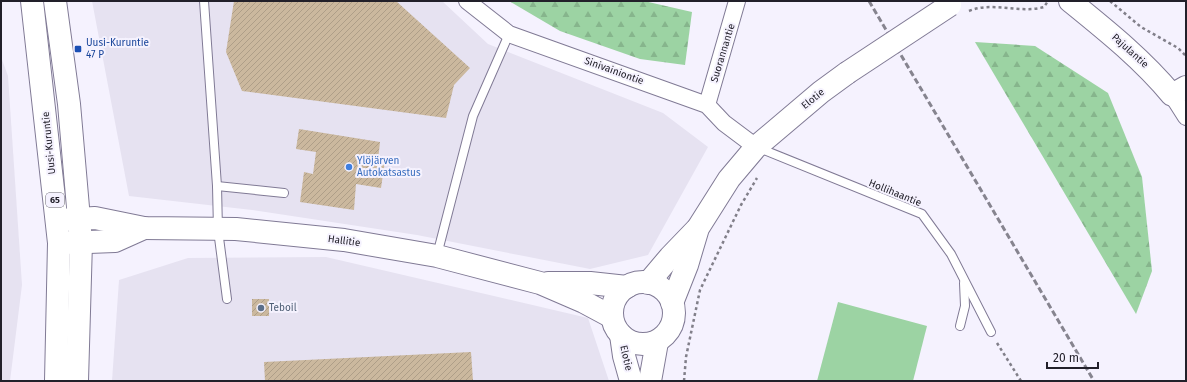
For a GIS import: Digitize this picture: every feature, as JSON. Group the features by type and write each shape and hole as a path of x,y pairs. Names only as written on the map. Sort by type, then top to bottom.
{"main road":[{"name":"Uusi-Kuruntie","path":"32,1 59,243 56,381"},
{"name":"65","path":"55,1 69,104 81,242 77,381"},
{"name":"Pajulantie","path":"1070,1 1118,38 1152,71 1179,91"},
{"name":"Elotie","path":"648,283 670,257 698,228 729,179 764,150 821,92 847,73 957,6"},
{"name":"Hallitie","path":"57,220 95,218 144,228 236,229 344,240 437,256 540,283 584,302 616,326"},
{"name":"Hallitie","path":"59,243 115,240 144,228"},
{"name":"Elotie","path":"672,303 687,265 698,228"},
{"name":"Hallitie","path":"540,283 590,283 627,287"},
{"path":"648,283 663,290 672,303 674,312 672,325 664,336 657,342 638,344 616,326 613,306 627,287 634,284 648,283"},
{"name":"Elotie","path":"616,326 632,381"},
{"path":"650,381 657,342"}],"street":[{"name":"Sinivainiontie","path":"468,1 509,34 707,105 724,123 764,150"},
{"name":"Suorannantie","path":"707,105 737,1"},
{"path":"1179,91 1186,116"}],"lane":[{"path":"204,1 217,186 218,230 227,299"},
{"path":"437,256 473,116 509,34"},
{"name":"Hollihaantie","path":"764,150 922,214 951,254 991,332"},
{"path":"217,186 284,193"},
{"path":"960,326 965,306 964,280"}],"path":[{"path":"957,6 976,8 991,6 1036,9 1044,7 1048,1"},
{"path":"1110,1 1141,28 1178,48 1186,56"},
{"path":"684,381 686,357 700,290 741,205 764,150"},
{"path":"991,332 1021,381"}],"shaded area":[{"path":"92,1 442,1 488,44 663,113 708,147 648,255 590,269 417,235 252,210 129,196"},
{"path":"1,57 8,76 22,285 10,381 1,381"},
{"path":"326,257 588,318 609,381 112,381 119,280 188,258"}],"green space":[{"path":"509,1 644,1 692,12 685,65 640,59 560,31"},
{"path":"975,42 1035,46 1108,93 1142,177 1152,271 1136,314"},
{"path":"838,302 927,326 913,381 817,381"}],"building":[{"path":"234,1 396,1 470,68 454,85 446,118 242,91 226,52"},
{"name":"Ylöjärven Autokatsastus","path":"299,129 380,142 378,160 385,161 381,188 356,184 354,210 300,202 304,172 313,174 316,152 296,149"},
{"path":"252,299 269,299 269,316 252,316"},
{"path":"471,352 473,381 265,381 264,362"}],"railway":[{"path":"869,1 1094,381"}],"place":[{"name":"Uusi-Kuruntie 47 P","path":"78,49"},
{"name":"Ylöjärven Autokatsastus","path":"349,167"},
{"name":"Teboil","path":"261,308"}]}
